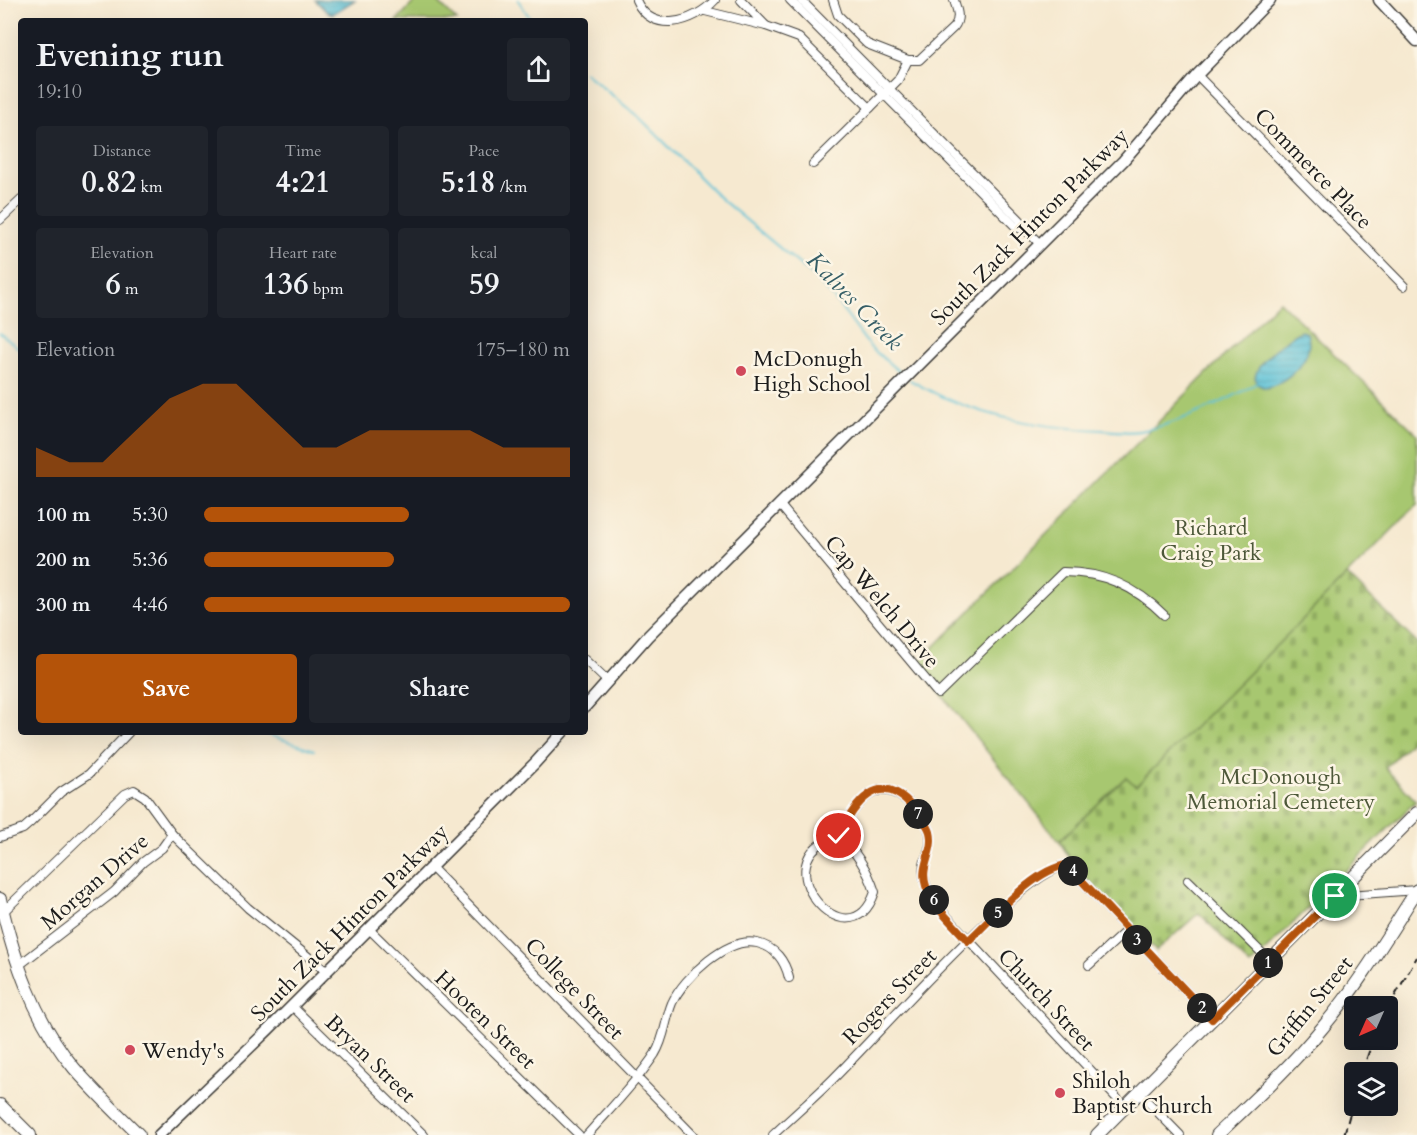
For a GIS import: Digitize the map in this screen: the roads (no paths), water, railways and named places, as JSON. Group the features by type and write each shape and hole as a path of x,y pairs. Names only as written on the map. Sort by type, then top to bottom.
{"main road":[{"name":"South Zack Hinton Parkway","path":"588,703 648,636 1123,161 1197,75 1270,0"},
{"path":"1379,0 1417,41"},
{"name":"South Zack Hinton Parkway","path":"159,1135 327,972 560,735"},
{"path":"1097,1135 1414,817"},
{"name":"Griffin Street","path":"1217,1135 1264,1091 1324,1026 1370,965 1417,890"},
{"path":"1,906 4,931 33,1004 63,1052 139,1135"},
{"path":"0,1105 30,1135"}],"street":[{"path":"636,0 649,19 656,21 695,18 715,0"},
{"path":"741,0 766,26"},
{"path":"790,0 1020,220 1040,244"},
{"path":"801,0 887,91"},
{"path":"833,0 838,15 867,44 908,60 919,60 954,27 959,15 954,0"},
{"path":"705,11 766,26 799,38 870,108"},
{"path":"813,164 887,91 900,76 908,60"},
{"name":"Commerce Place","path":"1197,75 1404,286"},
{"path":"0,220 18,203"},
{"name":"Cap Welch Drive","path":"779,504 938,694 1063,572 1093,574 1120,583 1144,597 1164,615"},
{"path":"588,663 607,681"},
{"path":"0,837 23,829 61,792 89,774 126,735"},
{"name":"Church Street","path":"839,836 857,804 871,793 886,789 904,797 930,832 931,847 923,871 926,887 936,905 1125,1107"},
{"name":"Morgan Drive","path":"1,906 125,794 134,790 145,796 172,834 162,848 143,862 114,892 18,966"},
{"path":"172,834 248,908 327,972"},
{"path":"839,836 851,847 875,892 863,916 852,919 837,918 821,906 804,879 806,860 815,847 839,836"},
{"name":"Rogers Street","path":"773,1135 832,1080 968,941 1036,880 1056,866 1067,865 1212,1019"},
{"name":"College Street","path":"431,867 693,1135"},
{"path":"1188,880 1270,961"},
{"path":"1335,896 1417,890"},
{"name":"Hooten Street","path":"369,929 579,1135"},
{"path":"1089,965 1127,930"},
{"path":"586,1135 638,1078 662,1040 674,999 719,951 737,942 766,945 785,963 789,978"},
{"name":"Bryan Street","path":"292,1006 424,1135"},
{"path":"1139,1093 1180,1135"}],"water":[{"path":"315,0 355,0 333,14 327,12"},
{"path":"1301,331 1307,333 1309,342 1304,360 1291,374 1275,385 1267,388 1258,384 1255,377 1266,359 1285,341"}],"waterway":[{"name":"Kalves Creek","path":"518,0 530,18"},
{"name":"Kalves Creek","path":"588,75 641,119 721,199 811,274 833,297 870,347 903,375"},
{"path":"0,333 18,348"},
{"name":"Kalves Creek","path":"910,380 932,392 979,411 1027,423 1126,432 1168,424 1215,405 1257,383"},
{"path":"269,735 314,750"}],"railway":[{"path":"1395,996 1417,957"},
{"path":"1365,1062 1370,1050"},
{"path":"1344,1135 1349,1116"}],"place":[{"name":"McDonugh High School","path":"741,371"},
{"name":"Wendy's","path":"130,1050"},
{"name":"Shiloh Baptist Church","path":"1060,1093"}],"park label":[{"name":"Richard Craig Park","path":"1211,540"},
{"name":"McDonough Memorial Cemetery","path":"1281,788"}]}
